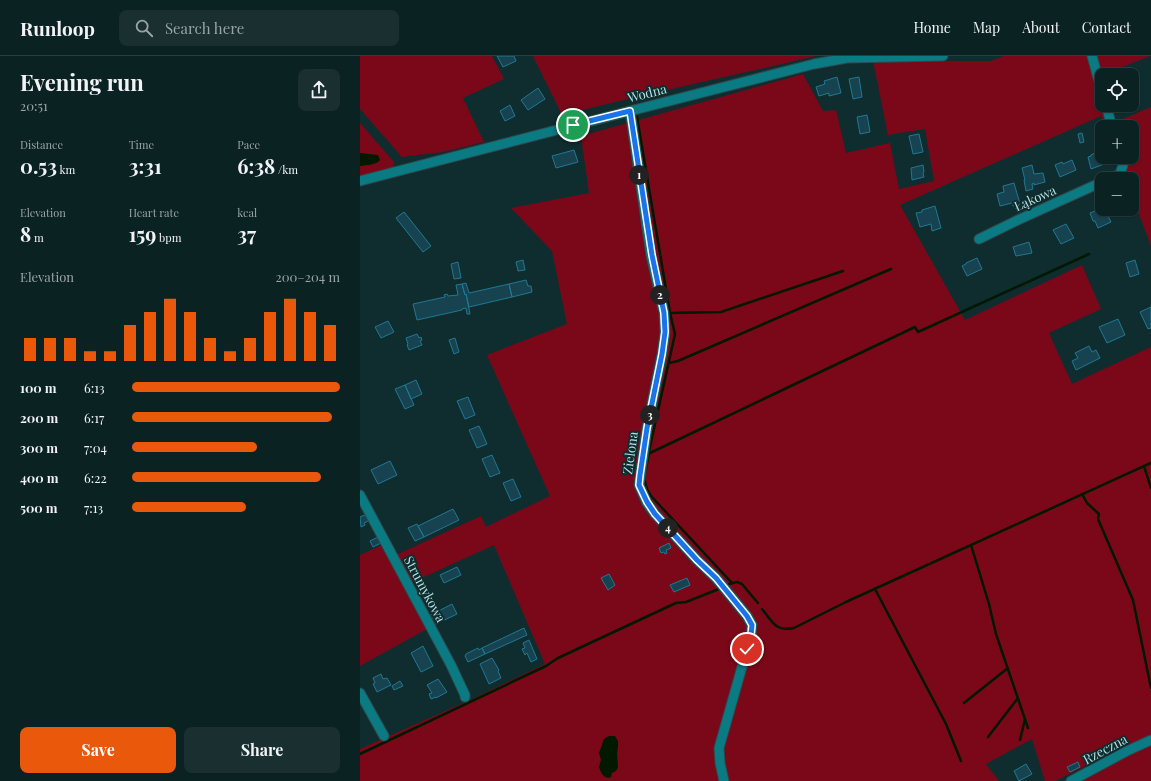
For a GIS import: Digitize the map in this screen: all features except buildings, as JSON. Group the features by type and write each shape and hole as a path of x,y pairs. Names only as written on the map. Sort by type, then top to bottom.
{"street":[{"name":"Wodna","path":"360,181 814,64 847,58 943,56"},
{"path":"1092,56 1095,68"},
{"name":"Zielona","path":"630,111 652,255 664,313 665,332 647,428 639,485 647,502 655,514 697,560 716,578 747,616 752,625 751,635 719,748 720,763 724,781"},
{"name":"Łąkowa","path":"979,239 1095,185"},
{"name":"Strumykowa","path":"360,495 451,665 465,694 465,697"},
{"path":"360,693 384,736"},
{"name":"Rzeczna","path":"1071,781 1151,740"}],"shaded area":[{"path":"360,56 492,56 504,79 463,98 484,142 443,152 402,157 360,109"},
{"path":"533,56 816,56 562,115"},
{"path":"1004,56 1150,56 1120,68 1095,68 1095,112 1113,112 1115,120 1103,120 1101,116 900,205 965,320 1082,265 1101,309 1049,333 1072,384 1151,347 1151,735 1121,748 1055,781 1045,781 1032,739 986,764 999,781 360,781 360,749 470,700 545,664 494,545 411,583 396,555 481,516 486,527 550,496 487,355 567,324 552,251 511,208 589,193 581,136 803,74 823,111 836,110 846,153 890,143 899,189 934,181 925,129 888,135 873,61 991,61"},
{"path":"1151,107 1151,246 1139,214 1139,172 1123,172 1120,164 1139,164 1139,120 1121,120"},
{"path":"360,123 394,162 393,168 360,177"},
{"path":"360,153 378,155 380,160 374,164 360,166"},
{"path":"384,544 427,629 360,666 360,555"},
{"path":"609,736 615,736 618,741 618,767 609,778 603,775 600,771 599,767 601,760 599,753 604,739"},
{"path":"1151,745 1151,781 1083,781 1128,756"}],"waterway":[{"path":"637,117 670,313 675,334 644,479 651,496 732,583"},
{"path":"650,453 915,327 918,332 1089,254"},
{"path":"669,363 678,361 891,269"},
{"path":"670,313 721,312 843,271"},
{"path":"762,609 778,627 783,629 794,628 846,602 1151,463"},
{"path":"1144,466 1151,488"},
{"path":"1082,494 1087,503 1099,514 1098,519 1133,600 1151,688"},
{"path":"971,545 989,604 996,634 1028,728"},
{"path":"729,584 737,582 742,584 758,603"},
{"path":"360,754 546,666 558,658 676,603 686,602 719,589"},
{"path":"875,589 946,724 961,761"},
{"path":"964,703 1008,668"},
{"path":"988,737 1018,698"},
{"path":"1020,740 1025,719"}],"route":[{"path":"573,125 630,111 652,255 664,313 665,332 647,428 639,485 647,502 655,514 697,560 716,578 747,616 752,625 747,649"}]}
